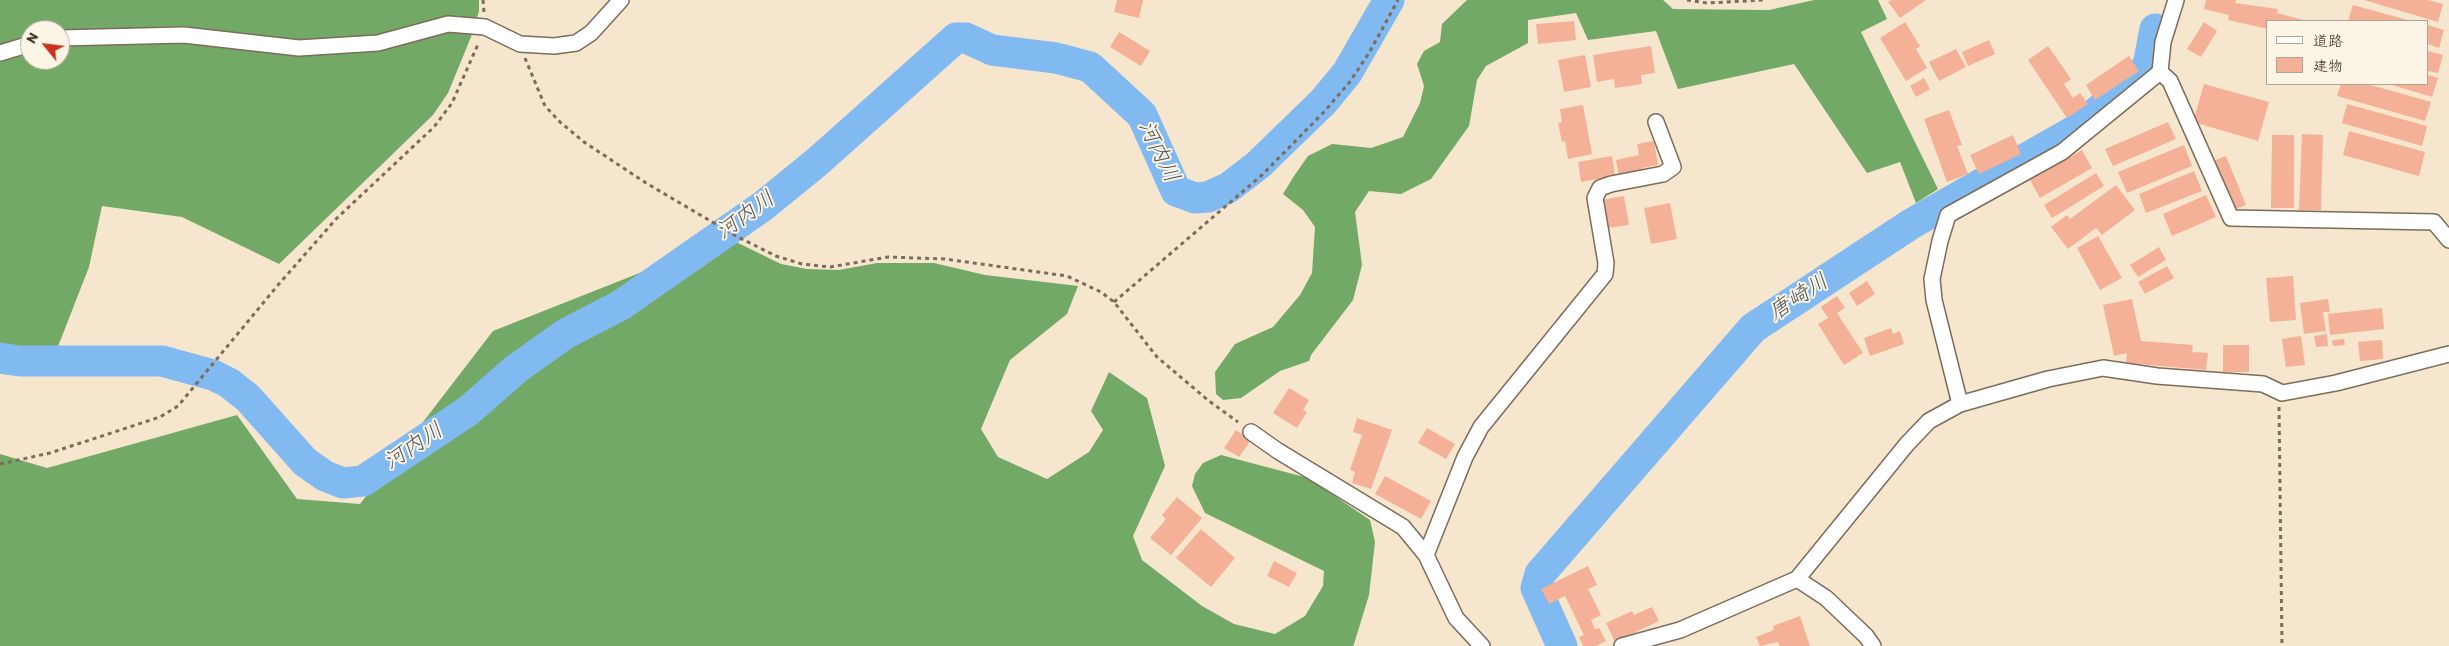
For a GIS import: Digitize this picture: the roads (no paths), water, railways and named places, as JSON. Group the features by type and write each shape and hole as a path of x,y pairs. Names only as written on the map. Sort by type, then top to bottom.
{"street":[{"path":"70,38 184,35 299,48 378,43 448,24 485,27 520,44 554,46 576,43 591,33 621,0"},
{"path":"1960,404 1934,300 1932,278 1948,215 2062,152 2160,72 2163,42 2174,1"},
{"path":"0,54 20,47"},
{"path":"2160,72 2170,80 2232,218 2434,222 2449,240"},
{"path":"1426,555 1465,457 1481,427 1605,274 1606,263 1595,198 1600,188 1611,184 1663,174 1673,167 1656,122"},
{"path":"1622,646 1680,630 1797,579 1907,444 1929,421 1960,404 2048,378 2103,368 2157,376 2263,384 2282,393 2336,383 2449,354"},
{"path":"1251,432 1278,451 1403,527 1426,555 1456,618 1482,646"},
{"path":"1797,579 1826,598 1866,636 1872,646"}],"waterway":[{"name":"河内川","path":"0,358 20,361 162,361 213,375 229,383 248,398 305,462 325,476 343,483 363,481 468,411 516,369 565,334 621,305 763,206 817,162 956,38 966,38 992,50 1056,58 1090,67 1142,115 1176,191 1195,198 1208,197 1228,188 1258,165 1323,102 1347,73 1389,0"},
{"name":"唐崎川","path":"1562,646 1536,588 1540,574 1753,328 1911,224 2074,131 2128,86 2148,66 2155,29"}]}
